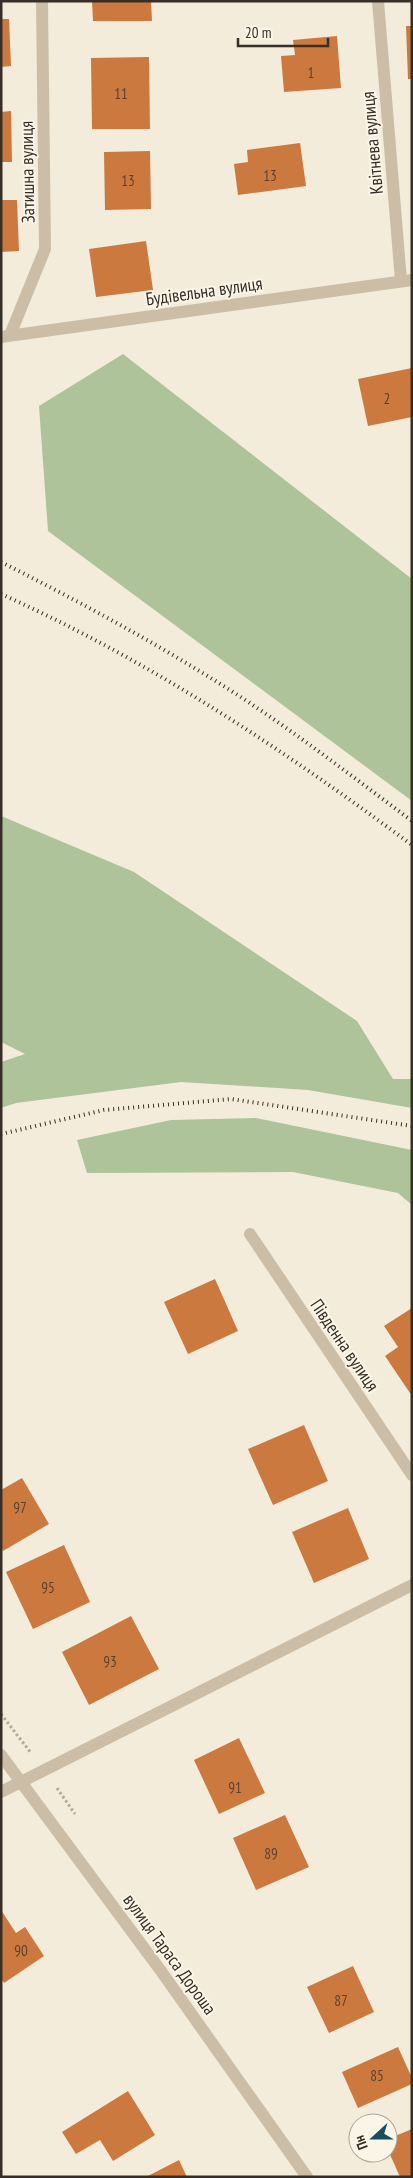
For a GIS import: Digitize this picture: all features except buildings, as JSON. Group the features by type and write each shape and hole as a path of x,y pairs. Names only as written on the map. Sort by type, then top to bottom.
{"street":[{"name":"Затишна вулиця","path":"5,336 45,249 42,1"},
{"name":"Квітнева вулиця","path":"378,1 406,280"},
{"name":"Будівельна вулиця","path":"5,336 406,280"},
{"name":"Південна вулиця","path":"250,1234 412,1475"},
{"path":"1,1792 412,1585"},
{"name":"вулиця Тараса Дороша","path":"1,1755 161,1971 307,2177"}],"green space":[{"path":"123,354 412,579 412,801 48,531 39,406"},
{"path":"1,816 134,872 357,1021 393,1079 412,1079 412,1108 308,1090 181,1082 16,1103 1,1108 1,1062 25,1054 1,1042"},
{"path":"256,1118 412,1150 412,1205 398,1193 293,1172 87,1173 77,1140 171,1120"}],"railway":[{"path":"1,562 118,624 233,692 301,739 412,821"},
{"path":"1,594 110,648 213,708 313,774 412,845"},
{"path":"1,1134 104,1110 231,1099 412,1126"}]}
